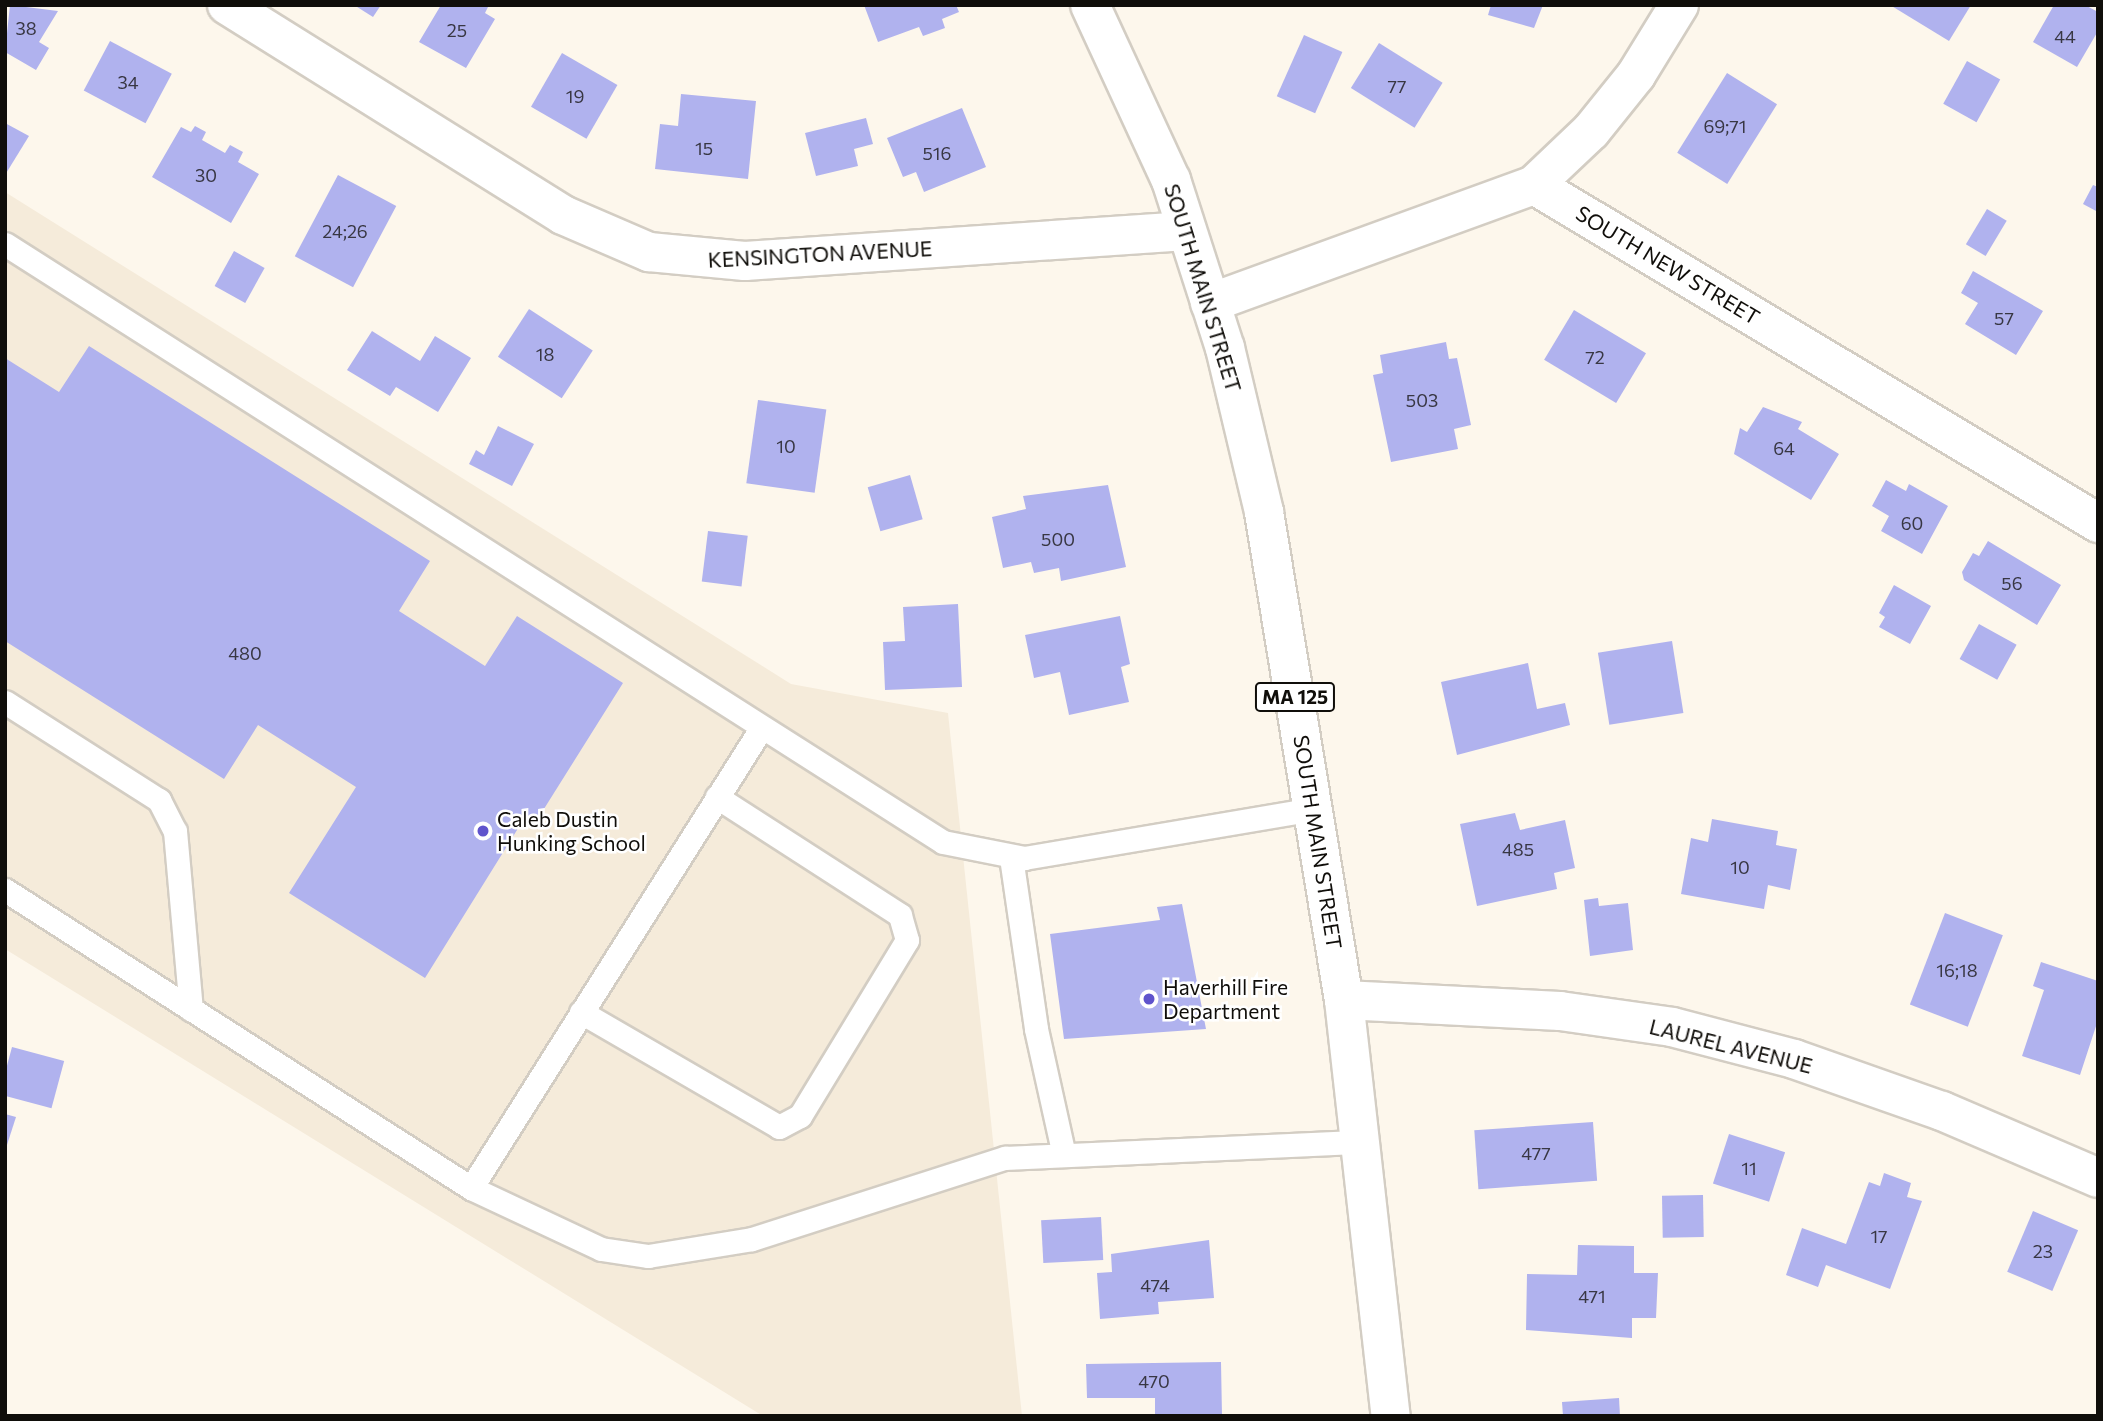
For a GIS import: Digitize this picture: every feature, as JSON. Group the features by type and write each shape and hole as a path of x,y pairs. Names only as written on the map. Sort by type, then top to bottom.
{"street":[{"name":"KENSINGTON AVENUE","path":"227,5 563,215 649,252 745,261 1186,231"},
{"name":"SOUTH MAIN STREET","path":"1090,5 1171,180 1210,303 1264,512 1345,1000 1391,1416"},
{"path":"1210,303 1535,185 1591,131 1636,75 1679,5"},
{"name":"SOUTH NEW STREET","path":"1535,185 2098,523"},
{"name":"LAUREL AVENUE","path":"1345,1000 1560,1011 1672,1027 1794,1059 1942,1111 2098,1178"}],"lane":[{"path":"5,244 943,842 1011,857 1313,809"},
{"path":"5,702 159,800 175,831 191,1009"},
{"path":"471,1188 762,727"},
{"path":"581,1012 779,1127 800,1116 906,940 900,915 717,797"},
{"path":"1011,857 1036,1029 1064,1155"},
{"path":"5,890 471,1188 601,1249 648,1256 752,1240 1005,1158 1361,1142"}],"shaded area":[{"name":"Caleb Dustin Hunking School","path":"5,192 791,684 948,713 1022,1416 763,1416 5,949"}],"building":[{"path":"10,5 58,11 39,42 49,48 36,70 5,52"},
{"path":"354,5 381,5 373,17"},
{"path":"441,5 489,5 485,13 495,19 466,68 419,42"},
{"path":"864,5 956,5 959,12 942,19 945,28 923,36 919,27 878,42"},
{"path":"1491,5 1543,5 1534,28 1488,15"},
{"path":"1890,5 1971,5 1949,41"},
{"path":"2054,5 2085,5 2098,12 2098,31 2077,67 2033,42"},
{"path":"1304,35 1342,52 1315,113 1277,96"},
{"path":"110,41 172,74 146,123 84,90"},
{"path":"1379,43 1443,83 1415,128 1351,88"},
{"path":"562,53 617,85 586,139 531,107"},
{"path":"1967,61 2000,79 1976,122 1943,104"},
{"path":"1727,73 1777,104 1727,184 1677,153"},
{"path":"681,94 756,101 748,179 655,169 660,124 678,126"},
{"path":"962,108 986,167 924,192 916,172 903,177 887,138"},
{"path":"866,118 873,144 854,149 858,166 816,176 805,133"},
{"path":"5,123 29,136 5,175"},
{"path":"195,126 206,132 202,140 225,153 230,145 243,152 238,162 259,174 231,223 152,177 181,127 191,132"},
{"path":"338,175 396,206 353,287 295,256"},
{"path":"2093,185 2098,187 2098,212 2083,204"},
{"path":"1987,209 2007,221 1986,256 1966,244"},
{"path":"234,251 265,268 245,303 215,286"},
{"path":"1973,271 2043,311 2016,355 1965,324 1978,303 1961,293"},
{"path":"529,309 593,350 562,398 498,357"},
{"path":"1574,310 1646,353 1616,403 1544,360"},
{"path":"372,331 420,361 435,336 471,358 438,412 396,387 390,396 347,370"},
{"path":"1446,342 1449,359 1457,358 1471,425 1454,429 1458,449 1391,462 1373,375 1383,373 1380,355"},
{"path":"89,346 430,561 399,611 485,666 517,616 623,683 532,828 522,822 425,978 289,893 356,787 258,725 224,779 5,641 5,358 59,392"},
{"path":"758,400 826,410 815,493 746,483"},
{"path":"1763,407 1802,422 1798,429 1839,454 1811,500 1734,454 1740,428 1747,432"},
{"path":"498,426 534,444 512,486 469,464 476,450 484,455"},
{"path":"910,475 923,519 880,531 868,487"},
{"path":"1886,480 1906,491 1909,484 1948,506 1922,554 1881,531 1889,516 1872,506"},
{"path":"1108,485 1126,567 1061,581 1059,568 1034,573 1031,562 1003,568 992,517 1026,509 1023,496"},
{"path":"708,531 748,536 741,586 702,582"},
{"path":"1988,541 2061,585 2037,625 1964,580 1962,572 1973,553 1979,556"},
{"path":"1894,585 1931,606 1910,644 1879,627 1885,617 1879,613"},
{"path":"958,604 962,687 885,690 883,642 905,641 903,607"},
{"path":"1120,616 1130,664 1121,667 1129,702 1069,715 1060,672 1034,678 1025,635"},
{"path":"1979,624 2017,645 1997,680 1960,659"},
{"path":"1672,641 1683,713 1609,725 1598,653"},
{"path":"1528,663 1537,709 1565,703 1570,725 1457,755 1441,682"},
{"path":"1515,813 1520,830 1565,820 1575,868 1554,873 1557,889 1477,906 1460,824"},
{"path":"1712,819 1778,831 1776,845 1797,849 1790,890 1768,885 1764,909 1681,894 1691,838 1708,842"},
{"path":"1598,898 1599,906 1628,903 1633,950 1590,956 1584,900"},
{"path":"1182,904 1206,1029 1064,1039 1050,934 1160,920 1157,907"},
{"path":"1945,913 2003,935 1968,1027 1910,1004"},
{"path":"2041,962 2098,981 2098,1020 2080,1075 2022,1056 2044,990 2033,986"},
{"path":"12,1047 64,1061 51,1108 5,1096 5,1073"},
{"path":"5,1114 16,1117 6,1148 5,1148"},
{"path":"1593,1122 1597,1181 1478,1189 1474,1130"},
{"path":"1729,1134 1785,1152 1769,1202 1713,1183"},
{"path":"1884,1173 1911,1183 1907,1197 1922,1201 1890,1289 1826,1265 1818,1287 1786,1275 1802,1228 1846,1244 1869,1182 1880,1186"},
{"path":"1703,1195 1704,1237 1663,1238 1662,1196"},
{"path":"2033,1211 2078,1230 2052,1291 2007,1272"},
{"path":"1101,1217 1103,1260 1043,1263 1041,1220"},
{"path":"1209,1240 1214,1298 1158,1302 1159,1314 1100,1319 1097,1273 1112,1272 1111,1254"},
{"path":"1578,1245 1634,1246 1634,1273 1658,1273 1656,1318 1632,1318 1632,1338 1526,1330 1527,1274 1577,1275"},
{"path":"1221,1362 1222,1416 1155,1416 1155,1398 1087,1398 1086,1364"},
{"path":"1619,1398 1620,1416 1563,1416 1562,1402"}],"place":[{"name":"Caleb Dustin Hunking School","path":"483,831"},
{"name":"Haverhill Fire Department","path":"1149,999"}]}
